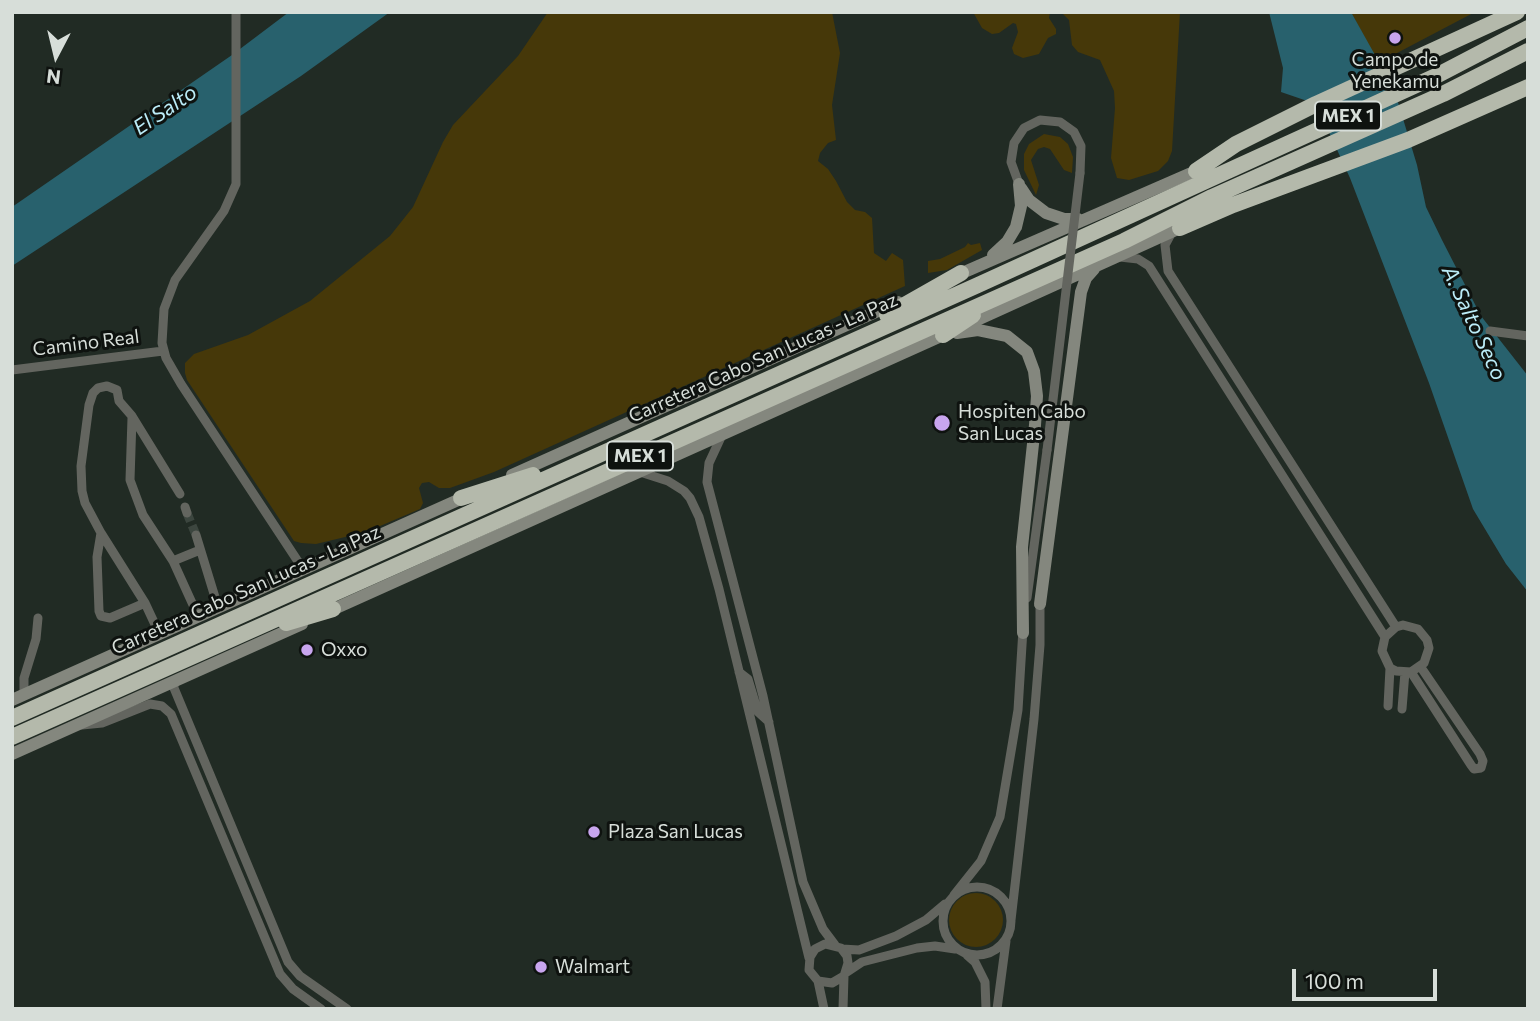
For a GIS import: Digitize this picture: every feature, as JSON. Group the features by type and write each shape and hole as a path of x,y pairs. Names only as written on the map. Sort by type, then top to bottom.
{"highway":[{"path":"1196,171 1236,144 1316,104 1517,12"},
{"path":"1462,63 1489,45 1523,12"},
{"name":"Carretera Cabo San Lucas - La Paz","path":"12,718 1436,76 1528,28"},
{"name":"Carretera Cabo San Lucas - La Paz","path":"12,737 1013,288 1124,241 1212,197 1443,94 1528,51"},
{"name":"MEX 1","path":"1461,85 1528,62"},
{"path":"1177,230 1233,205 1408,140 1528,87"},
{"path":"1196,171 1257,157"},
{"path":"1177,230 1212,197"},
{"path":"808,360 961,273"},
{"path":"943,335 1013,288"},
{"path":"461,498 609,451"},
{"path":"207,649 333,609"},
{"path":"12,710 59,697"}],"main road":[{"path":"18,698 961,273 1196,171"},
{"path":"1020,184 1029,200 1046,214 1064,219 1085,218"},
{"path":"982,264 1003,246 1014,231 1021,206 1020,184"},
{"path":"12,754 1177,230"},
{"path":"1040,604 1081,292 1086,278 1101,264"},
{"path":"943,335 978,330 1007,336 1027,352 1034,371 1037,396 1022,547 1023,633"}],"street":[{"path":"236,12 236,184 229,204 178,274 168,295 162,323 163,351 181,384 303,569"},
{"path":"809,958 820,946 859,950 896,936 926,920 951,898 981,862 1000,817 1017,719 1023,633 1080,173 1082,146 1074,132 1060,122 1040,120 1024,128 1013,148 1012,166 1020,184"},
{"path":"1177,230 1165,245 1168,271 1396,627"},
{"path":"1115,257 1133,257 1147,264 1385,637"},
{"path":"1490,331 1528,336"},
{"name":"Camino Real","path":"12,370 163,351"},
{"path":"159,633 145,603 101,533 82,492 81,466 93,393 98,388 107,386 117,390 119,401 132,416 180,494"},
{"path":"132,416 130,480 144,515 173,561 198,616"},
{"path":"1256,432 1269,426"},
{"path":"722,434 709,463 707,482 769,722 803,882 823,929 848,959 843,1009"},
{"path":"640,471 677,486 695,506 719,589 809,958 809,970 818,981 824,1009"},
{"path":"101,533 97,557 101,616 110,618 145,603"},
{"path":"998,1009 1034,719 1040,604 1037,534"},
{"path":"196,535 218,607"},
{"path":"173,561 200,550"},
{"path":"1346,576 1359,567"},
{"path":"18,698 36,639 38,618"},
{"path":"1388,706 1391,668 1382,652 1385,637 1396,627 1410,626 1423,634 1429,648 1420,666 1408,672 1391,668"},
{"path":"1408,672 1474,769 1481,768 1483,761 1480,754 1420,666"},
{"path":"738,672 747,679 758,712 769,722"},
{"path":"1402,709 1408,672"},
{"path":"178,679 174,688 288,962 300,976 347,1009"},
{"path":"75,726 102,723 148,704 162,706 170,712 277,967 293,989 321,1009"},
{"path":"986,1009 986,991 981,973 974,960 948,940 943,926 943,914 951,898 970,888 989,889 1004,901 1011,920"},
{"path":"818,981 832,984 852,966 917,948 943,946 977,955 992,952 1002,944 1009,932"}],"shaded area":[{"path":"548,12 832,12 840,53 832,105 836,140 828,143 820,153 818,161 828,169 847,202 855,210 865,212 872,218 874,253 886,261 892,253 903,260 905,286 494,472 450,488 439,488 429,482 422,483 419,488 423,503 420,509 366,532 316,544 294,541 187,380 185,363 194,354 248,335 310,301 390,236 413,207 453,125 518,56"},
{"path":"973,12 1050,12 1049,18 1056,34 1048,38 1039,54 1023,58 1014,54 1012,48 1018,32 1016,24 992,34 982,28"},
{"path":"1061,12 1180,12 1172,151 1168,161 1158,171 1129,180 1117,178 1111,158 1114,91 1100,60 1078,52 1072,45 1069,20"},
{"name":"Campo de Yenekamu","path":"1351,12 1475,12 1378,63"},
{"path":"1044,134 1060,137 1068,144 1073,157 1072,173 1064,170 1050,149 1038,149 1031,160 1039,185 1036,195 1024,170 1024,154 1029,144"},
{"path":"968,243 980,243 982,250 947,270 928,273 928,261 940,259"},
{"path":"976,893 995,901 1003,920 995,939 976,947 957,939 949,920 957,901"}],"water":[{"name":"El Salto","path":"289,12 390,12 301,76 12,266 12,207 232,55"},
{"name":"A. Salto Seco","path":"1269,12 1351,12 1394,89 1417,165 1426,207 1442,240 1481,316 1528,376 1528,592 1506,564 1473,509 1429,383 1350,178 1316,104 1281,92 1283,68"}],"tunnel":[{"path":"187,513 196,535"}],"place":[{"name":"Campo de Yenekamu","path":"1395,38"},
{"name":"Hospiten Cabo San Lucas","path":"942,423"},
{"name":"Oxxo","path":"307,650"},
{"name":"Plaza San Lucas","path":"594,832"},
{"name":"Walmart","path":"541,967"}]}
